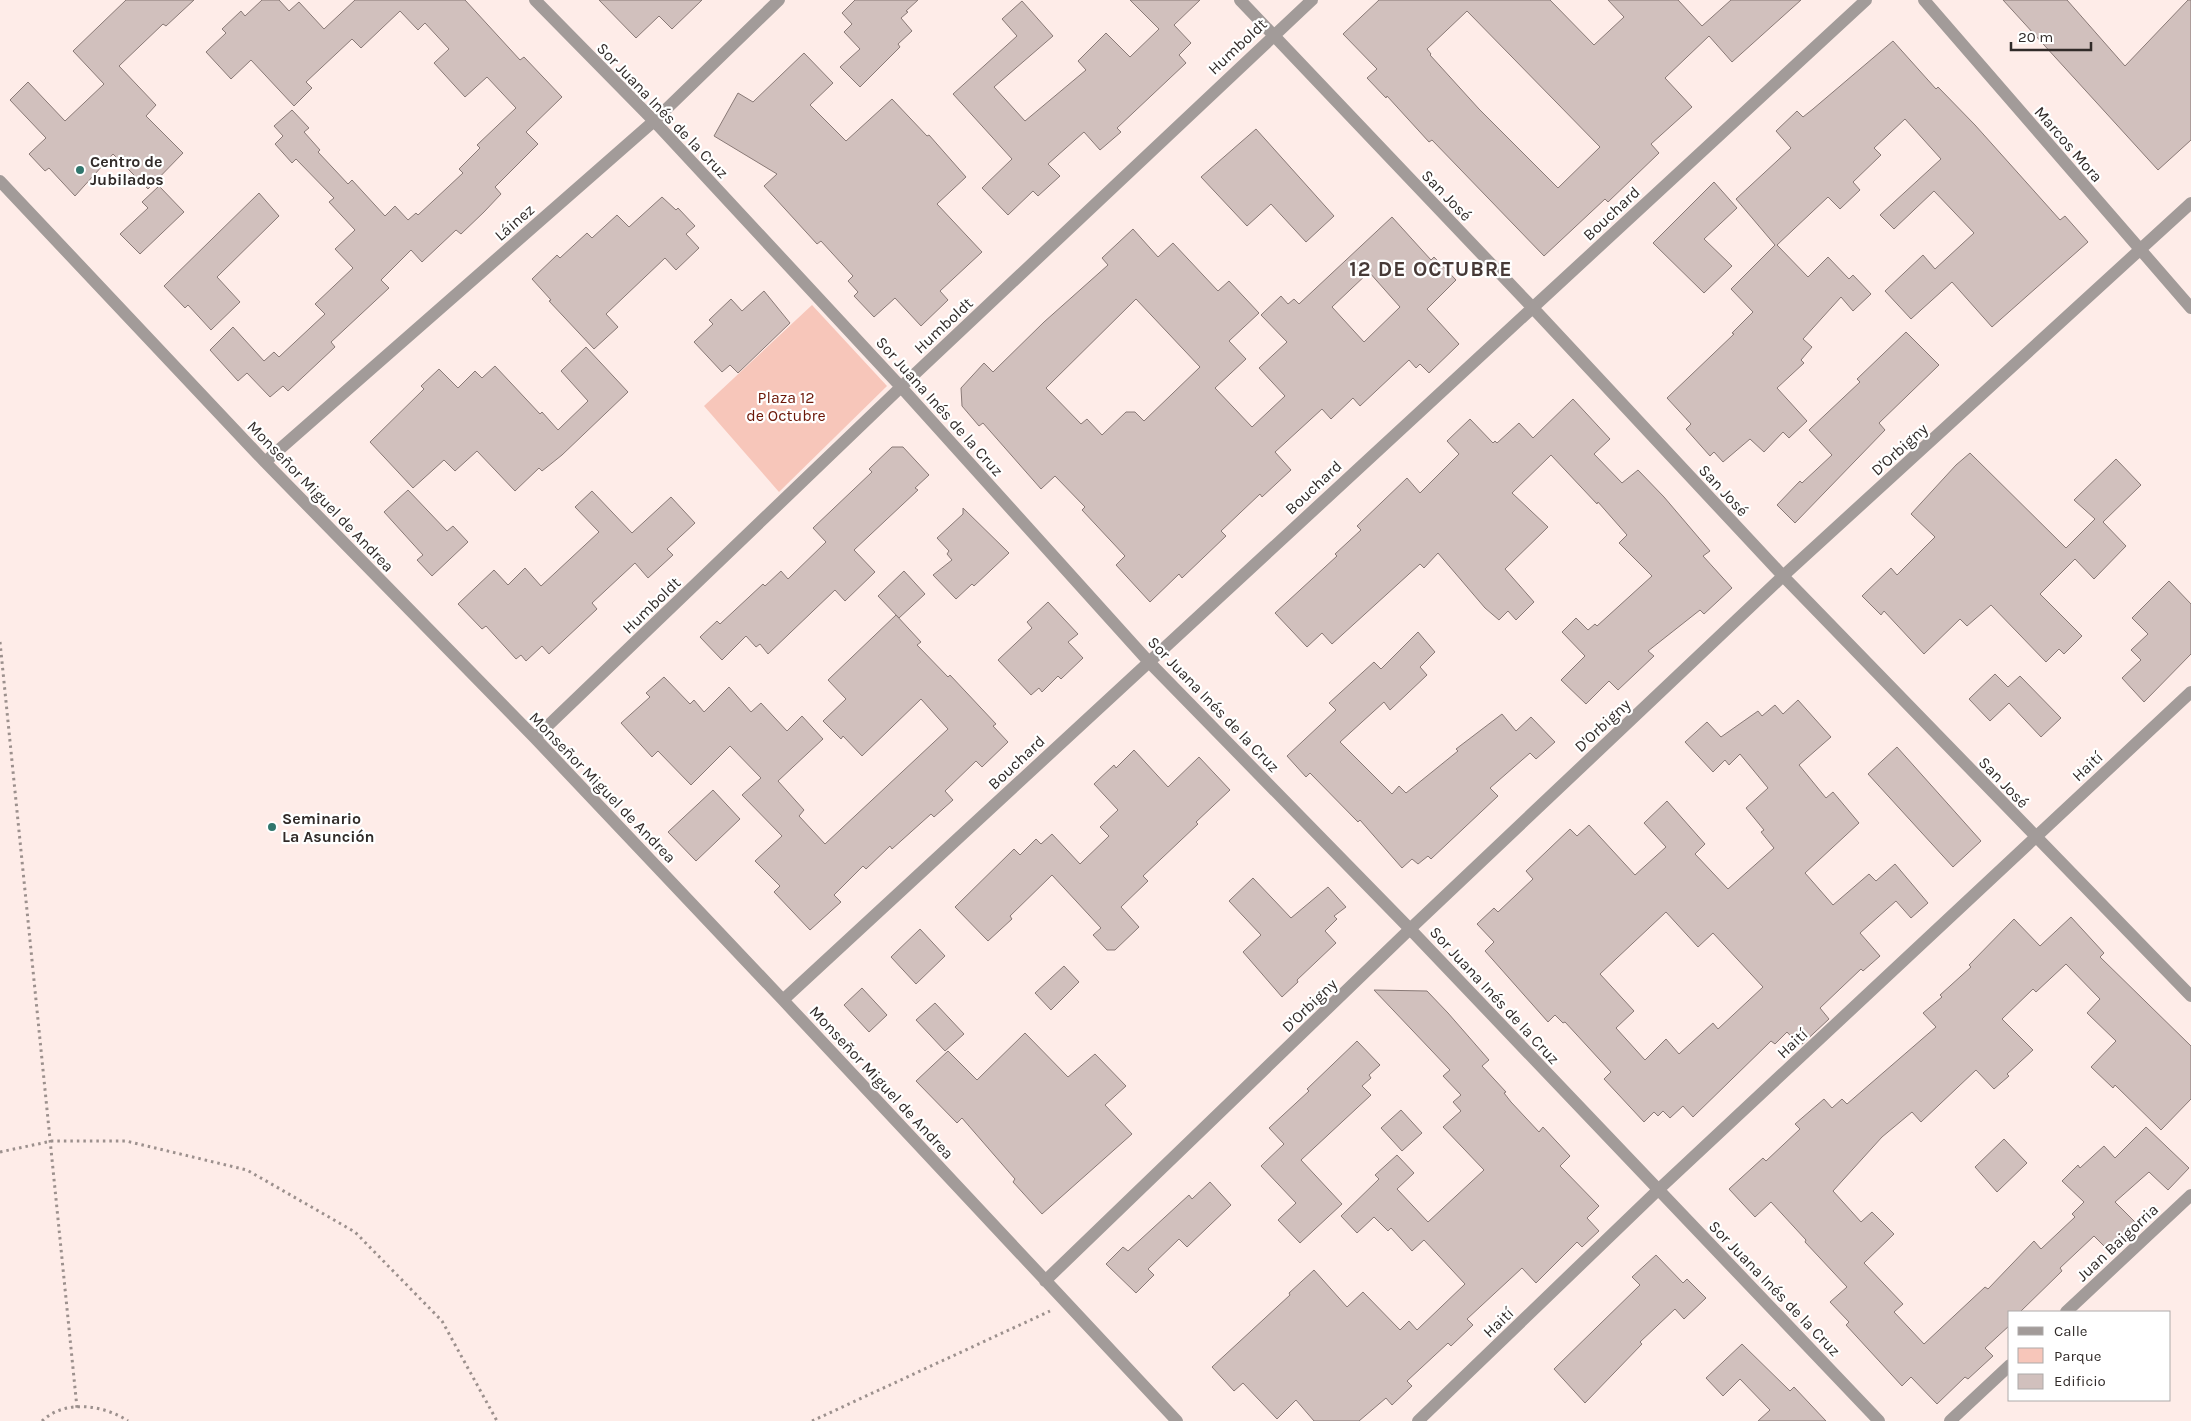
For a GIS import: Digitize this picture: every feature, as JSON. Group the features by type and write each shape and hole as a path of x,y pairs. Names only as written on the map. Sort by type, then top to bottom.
{"street":[{"name":"Sor Juana Inés de la Cruz","path":"535,0 654,121 901,387 1149,662 1410,929 1879,1421"},
{"name":"Láinez","path":"265,462 654,121 779,0"},
{"name":"San José","path":"1240,0 1272,36 1532,307 1783,576 2034,837 2191,996"},
{"name":"Humboldt","path":"535,738 901,387 1312,0"},
{"name":"Bouchard","path":"783,1000 1866,0"},
{"name":"Marcos Mora","path":"1924,0 2191,308"},
{"name":"Monseñor Miguel de Andrea","path":"0,181 265,462 535,738 1177,1421"},
{"name":"D'Orbigny","path":"1045,1281 1410,929 1783,576 2191,203"},
{"name":"Haití","path":"1418,1421 1658,1190 2191,692"},
{"name":"Juan Baigorria","path":"2067,1311 2191,1196"},
{"path":"1950,1421 2008,1367"}],"path":[{"path":"0,642 52,1142 77,1408"},
{"path":"0,1152 52,1142 126,1141 247,1170 355,1232 442,1320 497,1421"},
{"path":"812,1421 1066,1304"},
{"path":"42,1421 68,1408 94,1407 116,1413 128,1421"}],"green space":[{"name":"Plaza 12 de Octubre","path":"812,305 887,386 779,492 704,406"}],"building":[{"path":"126,0 194,0 166,26 163,24 119,66 156,105 146,116 183,153 148,189 113,154 75,196 49,168 45,171 29,154 46,138 10,100 28,82 65,121 104,84 73,51"},
{"path":"262,0 279,0 289,11 299,2 324,29 355,0 465,0 520,60 524,57 562,97 526,132 538,144 495,187 501,194 484,212 461,234 456,230 422,262 411,250 381,280 389,288 331,342 335,347 288,391 283,386 270,397 247,373 238,381 210,350 233,327 264,361 274,352 279,357 325,314 315,304 353,268 335,249 355,230 329,202 334,198 296,159 292,163 275,144 283,136 274,126 292,110 309,128 304,132 320,150 318,152 348,184 352,180 385,216 395,206 408,220 416,213 418,215 463,173 459,169 480,148 477,145 516,108 487,77 465,97 434,63 449,49 425,23 418,30 400,11 361,48 352,39 306,82 312,88 294,106 251,60 231,79 206,52 226,33 222,29 241,11 245,16"},
{"path":"599,0 702,0 672,29 659,16 636,38"},
{"path":"855,0 918,0 901,18 912,31 898,44 900,47 860,87 840,67 860,49 844,32 852,24 842,13"},
{"path":"1130,0 1200,0 1174,25 1191,43 1179,55 1186,63 1117,128 1121,132 1100,150 1084,132 1048,164 1060,176 1038,196 1033,191 1008,215 982,188 1012,159 953,94 1017,36 1002,19 1022,1 1053,36 994,87 1025,121 1086,70 1078,61 1106,33 1130,57 1159,29"},
{"path":"1379,0 1550,0 1594,45 1624,17 1608,0 1678,0 1702,26 1731,0 1801,0 1732,62 1709,36 1665,78 1692,107 1651,144 1659,153 1608,202 1605,199 1544,256 1432,140 1429,142 1387,96 1386,98 1367,78 1377,69 1343,34","holes":["1467,11 1600,147 1558,188 1479,109 1430,55 1427,49"]},
{"path":"2003,0 2067,0 2125,66 2188,0 2191,0 2191,140 2158,170"},
{"path":"1893,41 1936,89 1938,87 1975,125 2060,220 2065,216 2088,242 1992,327 1952,282 1911,319 1885,291 1923,255 1935,269 1974,233 1934,191 1894,229 1880,215 1941,159 1905,119 1874,148 1881,155 1853,182 1860,190 1840,209 1828,197 1777,245 1808,277 1828,257 1849,279 1853,275 1871,294 1853,311 1841,297 1803,339 1812,347 1801,360 1804,363 1777,388 1807,421 1789,438 1783,432 1764,452 1750,439 1723,462 1714,452 1710,456 1686,429 1691,424 1667,398 1734,334 1732,333 1753,312 1731,289 1775,245 1736,199 1791,148 1776,131 1797,111 1803,117"},
{"path":"804,53 833,83 810,105 846,141 892,99 927,136 929,135 966,177 937,204 982,252 940,291 948,300 921,326 895,298 874,317 854,296 858,292 848,281 853,276 821,241 817,244 764,186 777,174 714,136 738,93 753,102"},
{"path":"1256,129 1334,216 1306,242 1271,204 1247,226 1201,177"},
{"path":"1714,182 1737,208 1704,239 1732,266 1704,293 1653,243"},
{"path":"159,186 184,212 140,254 120,234 148,208 142,202"},
{"path":"259,193 279,216 217,277 240,302 211,330 188,305 185,308 164,286"},
{"path":"662,197 676,210 678,208 695,226 686,234 699,248 676,270 665,258 606,314 618,327 594,349 549,301 551,300 532,279 557,255 560,258 587,233 592,238 617,215 629,227"},
{"path":"1392,217 1431,260 1434,257 1456,280 1427,309 1459,344 1429,373 1420,364 1416,368 1409,360 1360,406 1353,398 1331,419 1322,409 1275,452 1291,470 1262,497 1260,494 1221,531 1226,536 1182,578 1179,574 1150,602 1116,565 1125,556 1082,510 1085,507 1055,476 1041,489 983,423 979,426 962,406 961,388 984,363 993,372 1044,322 1108,265 1102,258 1133,229 1158,257 1173,243 1218,291 1229,281 1259,313 1229,341 1246,359 1215,388 1252,427 1285,396 1259,368 1287,342 1261,315 1281,296 1288,304 1294,299 1299,304","holes":["1369,272 1400,307 1364,342 1332,307","1136,299 1200,367 1144,421 1135,412 1126,412 1102,435 1087,419 1081,424 1046,388"]},
{"path":"764,291 790,323 738,373 730,365 722,372 694,342 713,324 709,320 731,299 742,311"},
{"path":"1906,332 1939,365 1879,423 1885,430 1795,523 1777,505 1800,481 1802,483 1832,455 1809,430 1860,382 1857,379"},
{"path":"586,347 628,392 562,455 542,471 539,468 515,491 477,451 455,471 444,460 413,488 370,442 424,389 421,386 439,369 458,388 475,371 482,378 495,366 540,414 542,412 558,430 588,401 561,371"},
{"path":"1573,399 1610,439 1594,454 1622,483 1638,470 1710,551 1703,556 1732,588 1704,614 1700,610 1648,651 1654,656 1618,690 1609,681 1586,704 1561,680 1585,656 1562,632 1576,618 1588,630 1595,624 1597,626 1652,576 1619,543 1627,535 1598,502 1597,504 1551,455 1512,493 1548,527 1505,569 1534,602 1516,620 1508,611 1499,620 1485,608 1438,553 1424,568 1420,564 1332,644 1322,633 1307,647 1275,613 1337,556 1335,554 1361,530 1357,526 1407,478 1420,493 1459,454 1447,441 1470,419 1493,443 1495,441 1497,443 1519,423 1533,438"},
{"path":"892,447 903,447 929,475 915,488 918,490 854,550 875,572 845,601 835,590 768,654 760,644 756,647 746,636 722,660 700,637 717,621 720,624 763,584 765,586 781,571 788,579 826,542 813,528 872,472 869,469"},
{"path":"1970,453 2066,548 2095,519 2074,500 2116,459 2141,485 2103,522 2126,546 2094,579 2075,559 2040,594 2082,636 2064,654 2059,649 2046,662 1991,605 1967,626 1960,619 1924,654 1884,611 1881,615 1862,596 1891,568 1897,575 1935,537 1911,514 1956,465"},
{"path":"408,490 447,531 453,526 468,542 432,576 417,560 423,555 384,512"},
{"path":"592,491 632,533 671,497 695,523 667,549 673,555 648,578 635,563 592,603 597,609 549,654 542,646 526,661 521,655 516,659 486,626 482,629 458,604 494,570 508,585 525,568 541,586 599,532 575,507"},
{"path":"963,508 1009,553 974,586 972,584 956,599 933,575 952,560 947,554 949,551 937,538 963,514"},
{"path":"904,571 925,594 899,618 878,596"},
{"path":"2169,581 2191,604 2191,654 2144,702 2122,678 2141,660 2131,650 2148,634 2132,618"},
{"path":"1048,602 1078,634 1068,642 1083,658 1061,679 1058,676 1042,692 1039,688 1031,695 998,660 1032,628 1027,622"},
{"path":"896,615 921,642 917,645 948,677 950,675 996,724 993,726 1008,742 982,767 976,761 945,791 953,800 934,817 931,814 892,849 890,846 866,869 863,866 834,895 841,902 810,930 774,892 780,886 755,861 782,836 742,795 761,778 730,746 691,785 658,751 652,757 621,723 650,697 646,693 664,677 690,704 694,700 704,712 729,687 751,712 761,703 787,731 802,716 823,739 778,781 804,810 799,816 825,844 948,729 921,699 862,756 843,736 841,739 823,721 846,699 828,680"},
{"path":"1418,632 1435,652 1420,667 1427,675 1390,710 1384,702 1340,742 1392,794 1399,786 1406,793 1458,751 1456,749 1502,714 1516,731 1531,717 1555,742 1536,759 1530,753 1490,788 1498,796 1431,859 1428,856 1418,864 1412,859 1402,868 1360,820 1358,822 1310,773 1306,777 1287,756 1336,710 1329,703 1374,662 1381,669"},
{"path":"1995,674 2008,687 2020,676 2061,718 2041,737 2009,703 1990,721 1969,699"},
{"path":"1798,700 1831,737 1799,765 1826,798 1833,792 1859,823 1805,873 1833,905 1869,874 1876,881 1895,864 1928,903 1911,918 1896,901 1860,933 1880,956 1863,971 1861,969 1820,1008 1829,1019 1800,1046 1787,1032 1775,1044 1771,1041 1693,1117 1683,1106 1670,1118 1663,1111 1658,1116 1654,1112 1644,1122 1604,1079 1611,1072 1565,1022 1563,1023 1555,1015 1548,1022 1485,951 1494,942 1477,924 1494,908 1498,912 1533,879 1526,871 1570,829 1577,836 1589,825 1635,875 1666,847 1644,823 1667,801 1705,844 1695,854 1728,889 1774,848 1761,832 1764,830 1746,808 1768,788 1740,754 1729,765 1725,760 1713,772 1685,742 1707,722 1721,737 1758,711 1762,716 1775,705 1783,714","holes":["1666,912 1698,947 1713,933 1763,987 1718,1029 1713,1023 1679,1054 1666,1039 1645,1060 1616,1028 1634,1011 1600,974"]},
{"path":"1897,747 1981,841 1953,867 1868,774"},
{"path":"1134,750 1168,787 1199,757 1230,790 1196,822 1198,824 1143,876 1148,881 1121,907 1139,927 1115,950 1107,950 1093,935 1101,928 1052,875 1010,916 1012,919 988,941 955,907 1014,849 1020,855 1036,839 1041,844 1052,834 1080,864 1109,836 1100,827 1118,810 1094,784 1114,765 1116,768"},
{"path":"713,790 740,819 696,861 668,832"},
{"path":"1253,878 1291,918 1328,887 1346,907 1334,916 1337,919 1325,931 1336,943 1282,997 1243,952 1261,935 1229,901"},
{"path":"2071,917 2104,953 2100,957 2191,1046 2191,1099 2161,1130 2115,1085 2113,1088 2091,1067 2116,1041 2087,1013 2100,999 2066,964 2036,992 2033,989 2002,1019 2033,1050 2007,1074 2009,1076 1994,1089 1976,1070 1921,1122 1912,1112 1882,1137 1833,1191 1861,1222 1872,1212 1894,1234 1864,1263 1903,1304 1894,1312 1924,1344 1985,1287 1988,1289 2034,1241 2041,1249 2075,1217 2072,1214 2084,1202 2062,1181 2078,1165 2080,1168 2104,1146 2115,1158 2146,1127 2189,1168 2168,1190 2149,1172 2115,1202 2138,1225 2111,1253 2094,1236 2060,1268 2062,1271 2021,1311 2008,1311 2008,1327 1985,1348 1993,1356 1968,1379 1965,1377 1937,1404 1911,1377 1902,1386 1846,1325 1849,1322 1830,1302 1847,1287 1771,1202 1755,1217 1729,1189 1763,1158 1766,1161 1800,1129 1795,1124 1824,1099 1832,1108 1842,1099 1847,1104 1936,1027 1923,1013 1942,997 1940,995 1971,967 1969,965 2014,919 2040,946"},
{"path":"920,929 945,956 916,984 891,957"},
{"path":"1064,966 1079,982 1051,1010 1035,993"},
{"path":"862,988 887,1015 869,1032 844,1005"},
{"path":"1374,990 1427,991 1448,1013 1489,1060 1482,1066 1506,1092 1504,1093 1511,1102 1539,1132 1543,1127 1570,1156 1560,1166 1599,1206 1587,1218 1599,1231 1582,1247 1577,1242 1536,1283 1522,1268 1467,1319 1473,1325 1451,1346 1448,1343 1407,1381 1412,1386 1392,1405 1386,1398 1359,1421 1314,1421 1296,1400 1277,1419 1243,1383 1234,1391 1212,1367 1290,1295 1289,1293 1314,1270 1347,1307 1363,1292 1400,1330 1409,1321 1417,1330 1465,1284 1424,1240 1412,1251 1391,1228 1388,1231 1374,1217 1357,1233 1341,1216 1379,1179 1375,1175 1397,1155 1414,1173 1397,1189 1428,1222 1484,1170 1443,1127 1461,1111 1453,1102 1461,1095 1443,1076 1450,1070"},
{"path":"935,1003 964,1034 945,1051 916,1020"},
{"path":"1025,1033 1068,1077 1095,1054 1126,1086 1105,1105 1132,1134 1042,1214 1013,1182 1015,1179 962,1118 957,1123 916,1081 948,1051 977,1080"},
{"path":"1357,1041 1380,1065 1369,1075 1371,1078 1362,1086 1371,1095 1301,1160 1342,1204 1300,1243 1278,1220 1296,1203 1261,1166 1284,1144 1269,1128 1309,1091 1307,1089"},
{"path":"1401,1110 1422,1133 1402,1151 1381,1128"},
{"path":"2004,1139 2027,1163 1997,1192 1975,1167"},
{"path":"1210,1182 1231,1205 1187,1247 1179,1239 1148,1269 1154,1275 1136,1293 1106,1264 1123,1247 1128,1251 1189,1195 1192,1199"},
{"path":"1656,1255 1683,1283 1687,1279 1706,1298 1684,1319 1675,1309 1640,1342 1642,1344 1585,1403 1554,1369 1640,1285 1632,1277"},
{"path":"1742,1344 1790,1391 1794,1387 1826,1421 1758,1421 1770,1410 1740,1379 1723,1396 1706,1378"}],"place":[{"name":"Centro de Jubilados","path":"80,170"},
{"name":"Seminario La Asunción","path":"272,827"}],"district":[{"name":"12 DE OCTUBRE","path":"1431,269"}]}
